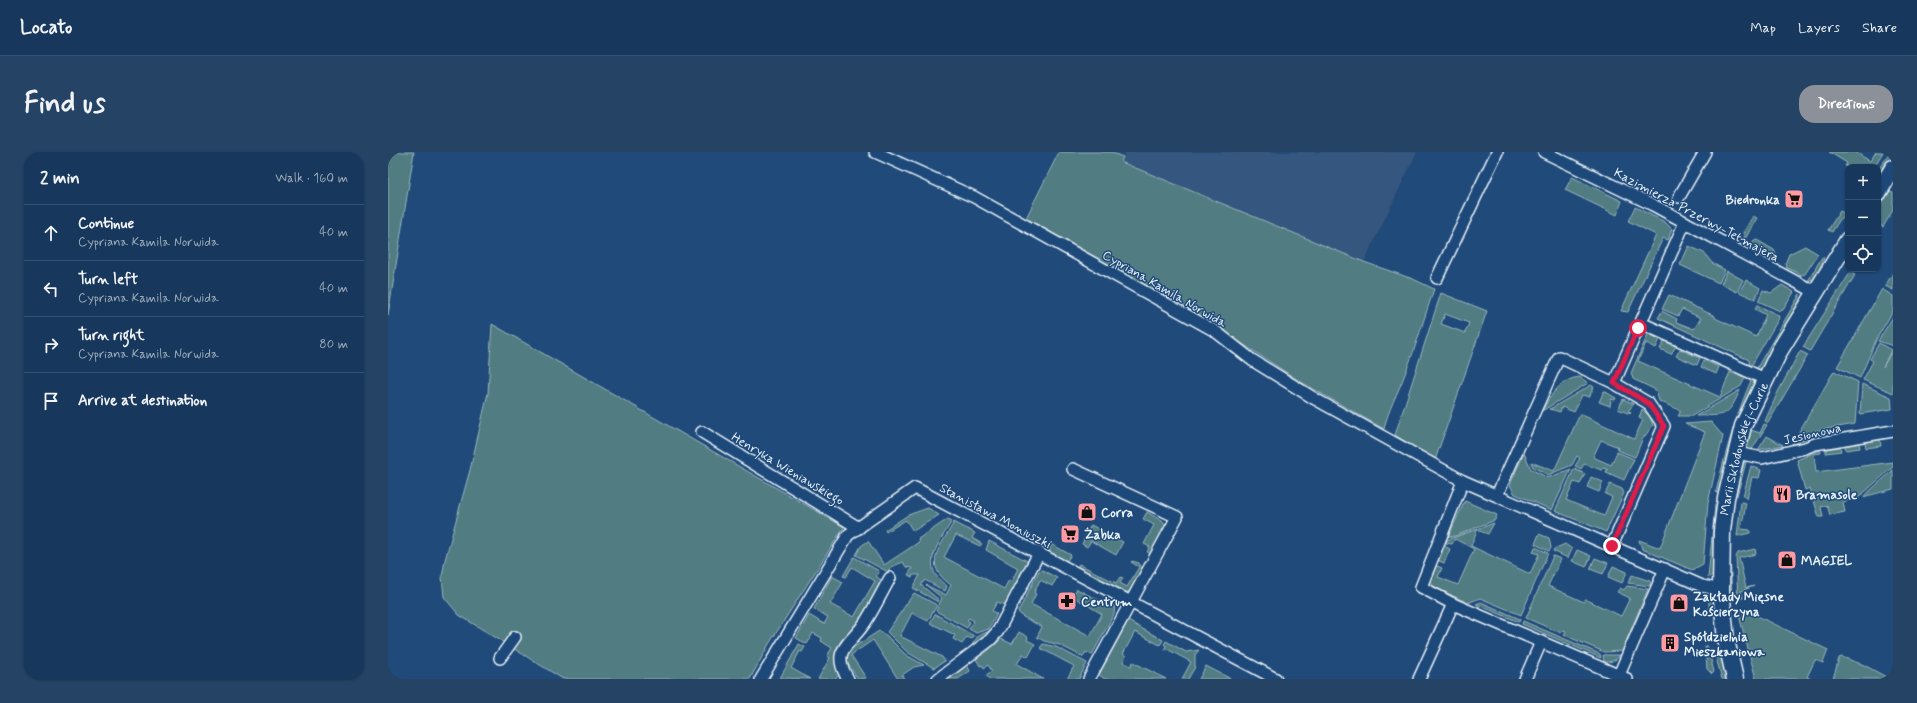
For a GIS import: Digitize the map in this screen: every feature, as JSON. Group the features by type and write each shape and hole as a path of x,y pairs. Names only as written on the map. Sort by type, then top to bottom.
{"street":[{"name":"Cypriana Kamila Norwida","path":"875,152 974,197 1215,331 1252,360 1315,399 1463,482 1497,495 1702,586 1721,590"},
{"path":"1437,278 1497,152"},
{"name":"Kazimierza Przerwy-Tetmajera","path":"1544,152 1685,222 1815,292"},
{"path":"1679,197 1705,152"},
{"path":"1881,188 1893,168"},
{"path":"1614,383 1685,222"},
{"name":"Marii Skłodowskiej-Curie","path":"1735,679 1726,640 1721,590 1722,531 1743,426 1780,350 1845,245"},
{"path":"1641,322 1765,379"},
{"path":"1497,495 1559,357 1614,383 1648,403 1664,426 1612,546"},
{"name":"Jesionowa","path":"1737,452 1762,458 1805,448 1815,444 1893,431"},
{"name":"Henryka Wieniawskiego","path":"702,432 859,528"},
{"path":"1073,469 1177,517 1089,679"},
{"path":"1463,482 1421,587 1453,604 1541,642 1623,677 1665,569"},
{"name":"Stanisława Moniuszki","path":"859,528 916,488 1276,679"},
{"path":"761,679 848,535 859,528"},
{"path":"938,679 990,640 998,631 1039,553"},
{"path":"848,679 841,667 841,658 844,647 865,623 890,578"},
{"path":"1419,679 1453,604"},
{"path":"500,658 515,637"},
{"path":"1526,679 1541,642"}],"shaded area":[{"path":"1125,152 1417,152 1364,262 1121,162"}],"green space":[{"path":"388,152 414,152 388,315"},
{"path":"1059,152 1110,152 1123,157 1121,162 1364,262 1413,279 1434,289 1413,353 1384,429 1301,382 1197,314 1026,218"},
{"path":"1829,152 1855,152 1870,161 1876,152 1883,152 1876,164 1846,164 1847,163"},
{"path":"1890,152 1893,152 1893,158 1881,176 1881,166"},
{"path":"1572,177 1622,201 1617,215 1565,190"},
{"path":"1890,191 1893,192 1893,210 1883,227 1881,226 1881,198 1885,193"},
{"path":"1635,207 1665,222 1672,229 1668,240 1663,238 1628,312 1621,311 1656,235 1628,221"},
{"path":"1840,211 1844,213 1832,232 1828,230"},
{"path":"1753,216 1757,218 1745,239 1743,233"},
{"path":"1757,240 1774,250 1776,254 1773,260 1750,248 1752,242"},
{"path":"1689,246 1704,253 1712,263 1725,270 1719,283 1680,265"},
{"path":"1805,246 1818,254 1805,274 1802,275 1787,268 1785,264 1789,254"},
{"path":"1822,257 1824,258 1816,278 1808,281"},
{"path":"1727,271 1743,280 1737,292 1721,284"},
{"path":"1850,273 1855,275 1810,351 1803,347"},
{"path":"1893,273 1893,290 1885,286"},
{"path":"1746,280 1760,288 1755,299 1739,292"},
{"path":"1782,285 1794,292 1783,310 1780,311 1758,301 1763,290 1771,293"},
{"path":"1882,289 1893,296 1893,311 1877,338 1860,378 1837,367"},
{"path":"1441,293 1487,311 1435,460 1395,435","holes":["1445,314 1469,323 1465,333 1441,324"]},
{"path":"1800,294 1799,305 1761,370 1755,371"},
{"path":"1669,295 1756,337 1766,315 1755,309 1757,305 1778,315 1779,318 1750,368 1749,360 1658,318 1662,311 1677,319 1676,322 1694,329 1701,318 1682,309 1678,316 1662,309"},
{"path":"1893,317 1893,346 1878,341"},
{"path":"492,324 844,527 769,644 750,679 563,679 459,615 444,597 442,577 445,560 470,470 488,393"},
{"path":"1648,334 1660,339 1656,348 1646,343 1638,361 1720,397 1730,372 1745,378 1741,386 1692,416 1678,416 1681,411 1659,401 1656,390 1633,379 1631,373"},
{"path":"1664,341 1676,346 1671,354 1660,349"},
{"path":"1879,343 1891,350 1883,367 1893,349 1893,393 1863,380 1873,361 1870,359"},
{"path":"1680,349 1700,358 1697,365 1676,356"},
{"path":"1800,351 1808,355 1768,423 1765,421 1778,392"},
{"path":"1704,360 1719,367 1716,374 1701,367"},
{"path":"1834,371 1858,382 1855,424 1815,431 1813,436 1792,444"},
{"path":"1580,377 1588,383 1542,411 1549,399 1562,384 1573,378"},
{"path":"1752,378 1755,381 1754,385 1743,410 1718,494 1716,492 1727,449"},
{"path":"1862,384 1891,397 1892,409 1860,414"},
{"path":"1591,385 1594,387 1589,397 1582,395 1574,412 1562,407 1560,412 1550,409"},
{"path":"1740,390 1732,406 1724,413 1720,415 1696,416"},
{"path":"1604,391 1616,398 1615,400 1611,399 1610,406 1599,402"},
{"path":"1623,399 1634,404 1628,411 1631,412 1630,414 1618,409"},
{"path":"1642,409 1650,417 1653,425 1642,440 1635,457 1617,450 1618,447 1601,440 1593,457 1611,465 1617,452 1634,459 1624,480 1606,472 1607,469 1603,468 1602,470 1584,464 1581,469 1575,466 1580,458 1577,456 1572,465 1548,475 1533,467 1531,462 1554,471 1580,414 1634,439 1643,420 1639,418"},
{"path":"1711,422 1723,436 1708,503 1703,564 1692,570 1642,549 1639,540 1660,548 1705,432 1685,424"},
{"path":"1764,424 1767,425 1751,451 1746,446 1747,435 1751,430 1760,433"},
{"path":"1767,436 1783,445 1758,450"},
{"path":"1880,439 1881,446 1866,448 1865,442"},
{"path":"1859,443 1860,448 1846,450 1845,446"},
{"path":"1840,447 1841,451 1826,453 1826,449"},
{"path":"1820,450 1821,453 1814,454 1816,472 1893,462 1893,467 1858,498 1843,502 1845,512 1830,515 1827,505 1821,507 1823,517 1819,517 1810,488 1805,490 1797,460"},
{"path":"1524,453 1531,469 1548,478 1571,469 1552,510 1515,494 1510,485"},
{"path":"1746,462 1737,496 1735,495 1741,464"},
{"path":"1751,466 1761,470 1759,478 1752,477 1747,499 1743,496"},
{"path":"1574,469 1585,474 1580,484 1574,482 1566,500 1604,516 1612,497 1605,494 1610,484 1622,489 1624,493 1606,532 1555,511"},
{"path":"1893,470 1893,489 1863,497"},
{"path":"1591,477 1603,482 1599,492 1587,487"},
{"path":"1465,501 1497,515 1495,520 1455,536 1448,537"},
{"path":"1741,502 1746,503 1741,529 1750,530 1750,533 1737,536"},
{"path":"1715,505 1718,505 1714,573 1708,578"},
{"path":"928,508 939,515 913,531 906,520 886,532 885,530 908,515"},
{"path":"1147,512 1162,521 1166,526 1152,554 1147,552 1150,547 1144,544 1154,525 1143,519"},
{"path":"948,519 952,521 937,546 932,563 938,579 947,586 945,591 925,580 921,585 939,600 938,602 913,588 920,575 913,575 912,577 908,575 912,568 906,567 903,562 891,567 888,572 856,555 861,546 868,541 884,565 919,542 918,539"},
{"path":"954,522 975,533 972,538 982,544 980,546 956,535 944,557 1004,589 1009,580 1012,581 1018,568 986,550 989,541 1027,561 1030,565 1011,599 1009,598 1005,605 997,602 992,611 997,614 989,629 976,633 969,629 974,621 969,618 967,620 970,622 967,628 936,611 942,598 926,585 946,595 951,585 937,570 935,562 939,547"},
{"path":"1494,523 1488,534 1477,530 1471,546 1530,574 1539,554 1533,552 1535,547 1548,553 1521,615 1480,598 1468,603 1433,586 1431,580 1432,570 1435,565 1442,568 1438,577 1458,585 1474,549 1455,539 1452,544 1446,543 1447,540"},
{"path":"1091,525 1123,542 1116,555 1091,541 1087,547 1082,544"},
{"path":"1539,534 1549,538 1551,548 1549,551 1535,544"},
{"path":"1051,544 1071,555 1066,562 1049,553"},
{"path":"1565,544 1572,549 1568,558 1553,551 1554,549"},
{"path":"1444,546 1450,549 1444,563 1437,560"},
{"path":"1755,549 1756,554 1739,558 1746,588 1754,586 1741,591 1743,598 1738,599 1736,557 1738,553"},
{"path":"1577,550 1591,556 1586,567 1572,561"},
{"path":"1730,554 1732,598 1729,593 1727,558"},
{"path":"1553,556 1561,559 1548,586 1584,602 1585,599 1621,616 1630,598 1617,592 1620,588 1624,590 1627,586 1648,589 1622,651 1604,652 1564,635 1566,631 1564,630 1561,633 1526,618"},
{"path":"854,557 879,571 876,576 882,581 860,622 844,638 839,647 837,669 840,675 834,679 818,679 830,658 827,656 832,648 821,641 822,638 813,633 807,644 796,638 809,615 824,624 828,617 814,609 832,576 843,582 830,604 854,617 875,581 852,567 846,577 843,576"},
{"path":"1595,558 1608,563 1603,574 1590,569"},
{"path":"1131,562 1139,563 1143,570 1131,591 1123,593 1077,568 1079,564 1116,583 1120,577 1123,578 1120,583 1127,587 1139,567"},
{"path":"1613,566 1627,572 1622,583 1608,577"},
{"path":"1042,570 1057,578 1052,586 1040,580 1031,604 1090,636 1102,614 1072,596 1077,589 1100,601 1106,599 1115,605 1114,614 1092,655 1086,652 1083,657 1060,645 1044,641 1037,637 1042,627 1023,617 1018,612 1039,571"},
{"path":"1632,575 1650,581 1651,584 1649,586 1628,583"},
{"path":"914,593 937,605 928,621 912,613 900,636 942,657 945,661 934,668 907,652 887,632"},
{"path":"1709,593 1714,597 1715,601 1715,607 1712,610 1709,610"},
{"path":"1481,602 1520,619 1519,622 1476,604"},
{"path":"1743,609 1828,650 1823,663 1815,660 1807,677 1811,679 1756,679 1738,612"},
{"path":"935,614 974,636 972,639 967,637 962,644 953,639 955,635 930,623"},
{"path":"1128,621 1163,640 1160,645 1135,632 1123,654 1126,656 1123,662 1131,666 1133,662 1166,679 1105,679 1099,675"},
{"path":"1523,621 1600,654 1601,658 1522,624"},
{"path":"994,629 973,648 970,648 978,636"},
{"path":"879,631 887,636 906,655 924,665 914,667 902,675 904,679 898,679 873,640 851,655 866,678 858,679 846,661 848,651"},
{"path":"1019,632 1028,637 1027,640 1035,644 1028,657 1023,654 1017,664 1043,679 989,679 986,675 992,671 988,665 984,668 982,665 980,666 976,659 988,651 1001,639 1012,644"},
{"path":"1166,641 1186,652 1199,650 1195,655 1195,667 1188,679 1182,679 1191,662 1167,649 1164,650 1166,646 1164,644"},
{"path":"799,644 805,647 802,652 800,651 791,668 810,679 780,678"},
{"path":"1043,644 1056,647 1087,663 1079,679 1067,679 1074,666 1040,648"},
{"path":"1705,646 1708,648 1714,672 1712,674 1707,669"},
{"path":"1720,652 1722,653 1729,679 1722,679 1715,654"},
{"path":"1603,655 1620,655 1613,661 1604,662"},
{"path":"1842,657 1864,665 1890,679 1833,679 1839,658"},
{"path":"967,665 970,671 958,679 949,679"},
{"path":"1206,666 1231,679 1199,679"}],"place":[{"name":"Biedronka","path":"1794,199"},
{"name":"Bramasole","path":"1782,494"},
{"name":"Corra","path":"1087,512"},
{"name":"Żabka","path":"1070,534"},
{"name":"MAGIEL","path":"1787,560"},
{"name":"Centrum","path":"1067,601"},
{"name":"Zakłady Mięsne Kościerzyna","path":"1679,603"},
{"name":"Spółdzielnia Mieszkaniowa","path":"1670,643"}],"route":[{"path":"1612,546 1664,426 1648,403 1614,383 1638,328"}]}
